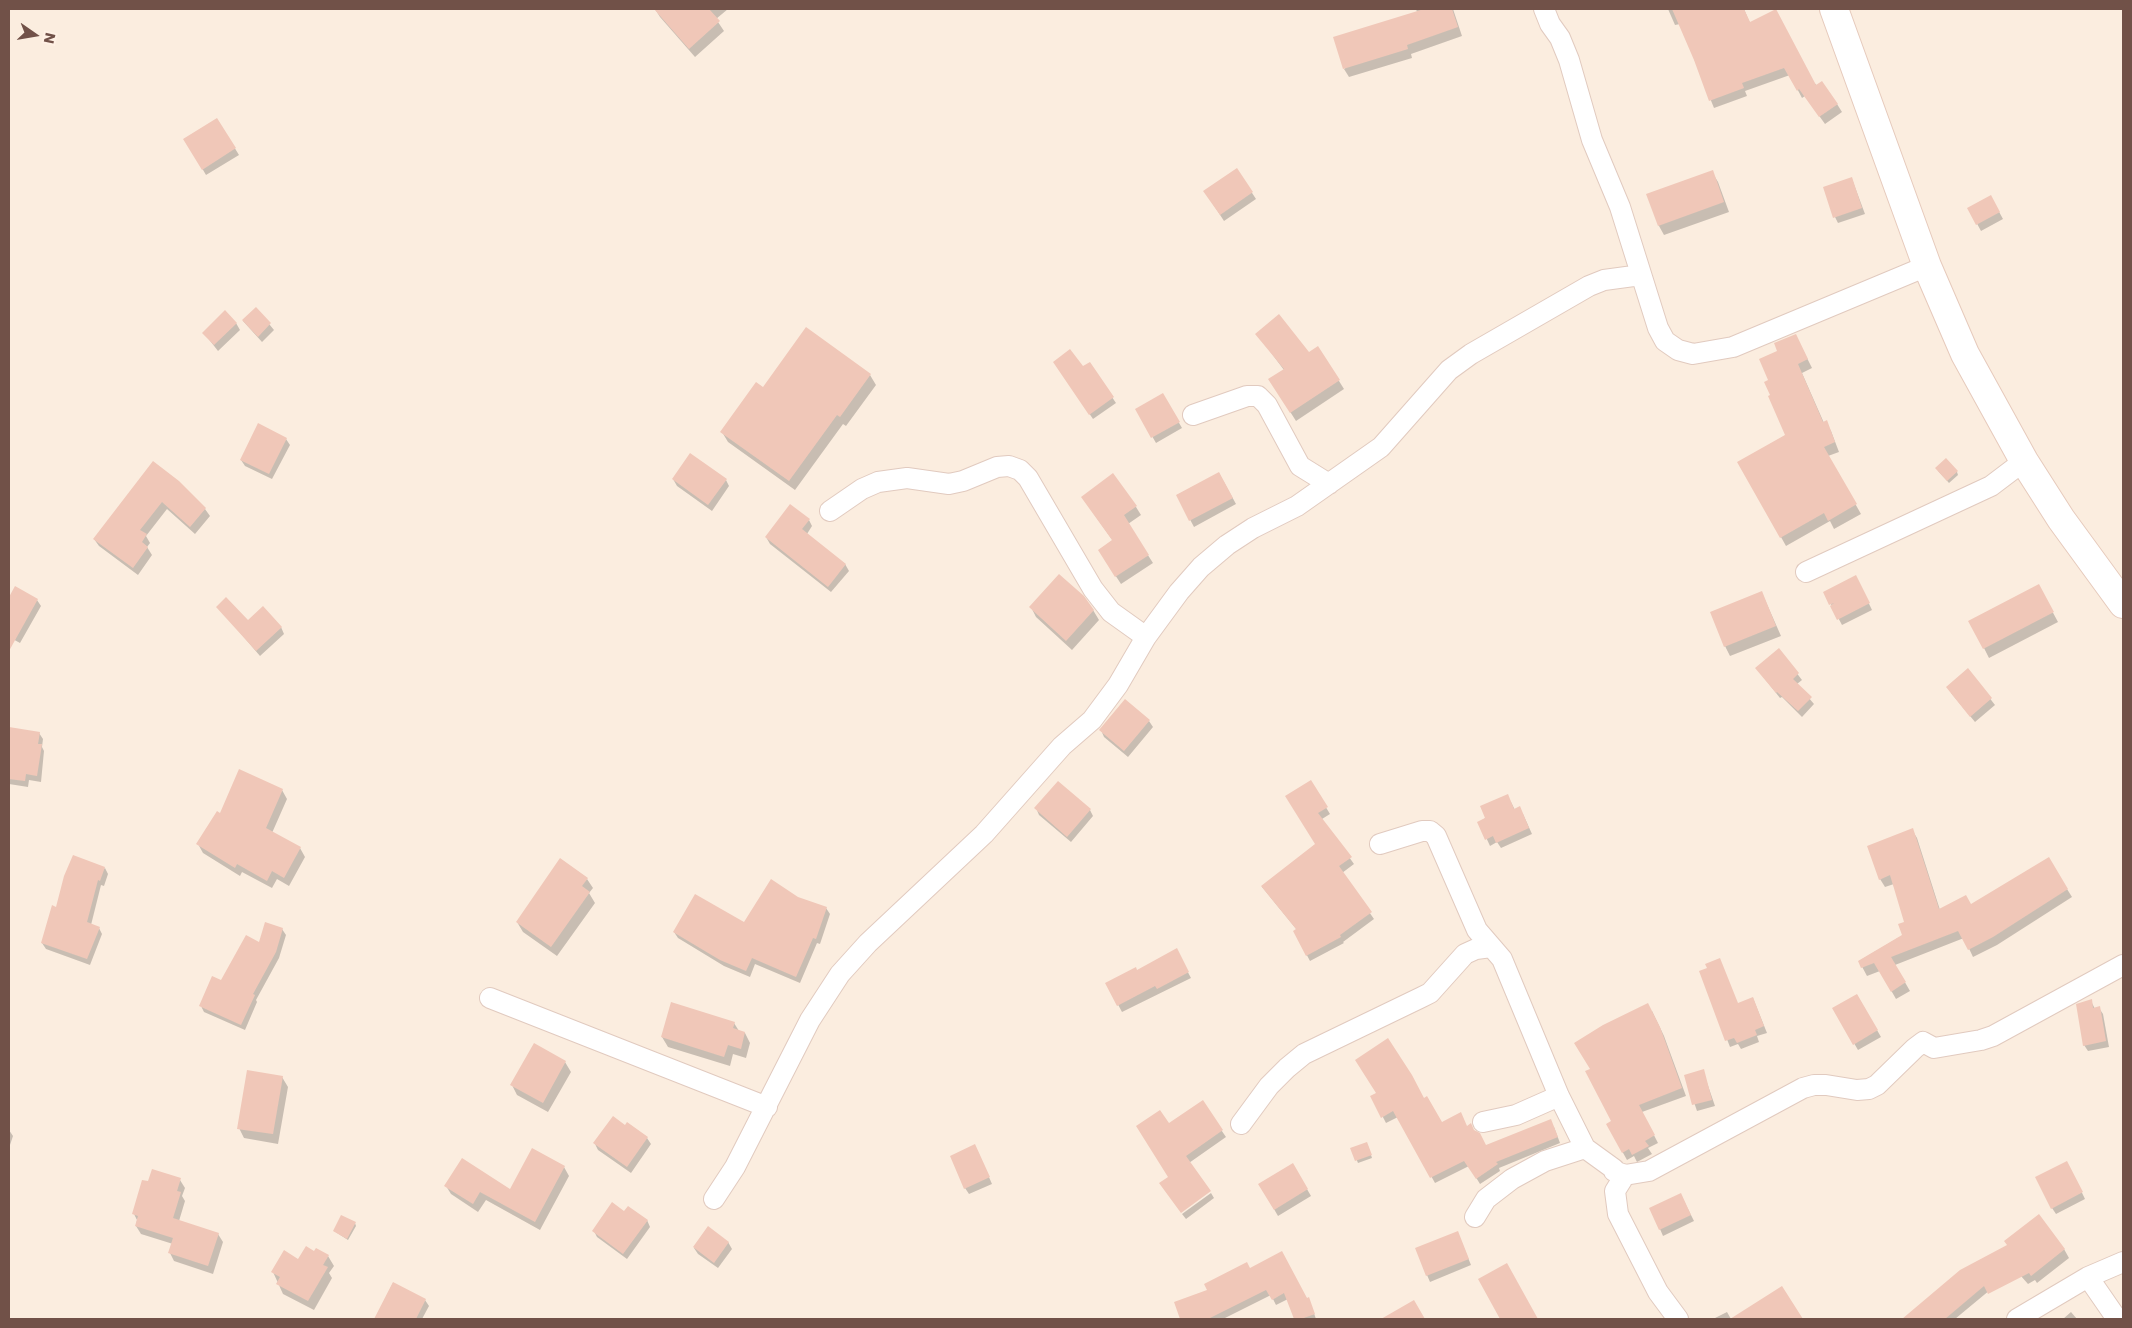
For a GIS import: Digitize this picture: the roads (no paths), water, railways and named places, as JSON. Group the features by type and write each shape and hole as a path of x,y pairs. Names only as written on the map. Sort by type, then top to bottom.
{"main road":[{"path":"1834,9 1927,266 1965,354 2024,461 2123,604"}],"street":[{"path":"1544,9 1550,24 1560,38 1569,60 1592,140 1620,207 1658,328 1665,342 1678,350 1693,354 1733,348 1927,266"},
{"path":"714,1199 735,1168 810,1020 840,974 868,942 984,834 1062,746 1092,720 1118,685 1146,637 1179,592 1201,567 1253,528 1297,506 1381,446 1449,370 1472,354 1589,286 1609,279 1641,275"},
{"path":"1193,415 1247,396 1258,396 1267,405 1300,466 1329,484"},
{"path":"1806,572 1991,486 2024,461"},
{"path":"830,511 862,489 878,482 907,478 948,484 963,481 997,467 1009,466 1020,470 1028,478 1093,588 1110,612 1146,637"},
{"path":"1380,844 1422,831 1430,831 1436,836 1477,930 1502,959 1559,1096 1585,1148 1614,1169 1614,1171 1625,1175 1649,1172 1803,1088 1826,1085 1857,1090 1877,1086 1923,1042 1934,1048 1993,1036 2123,965"},
{"path":"1241,1124 1269,1086 1286,1068 1304,1054 1430,993 1465,954 1476,949 1491,947"},
{"path":"490,998 766,1107"},
{"path":"1483,1122 1516,1114 1559,1096"},
{"path":"1475,1217 1486,1199 1512,1179 1545,1161 1585,1148"},
{"path":"1625,1175 1615,1191 1618,1214 1658,1292 1678,1319"},
{"path":"2017,1319 2088,1277 2123,1262"},
{"path":"2088,1277 2117,1319"}]}
